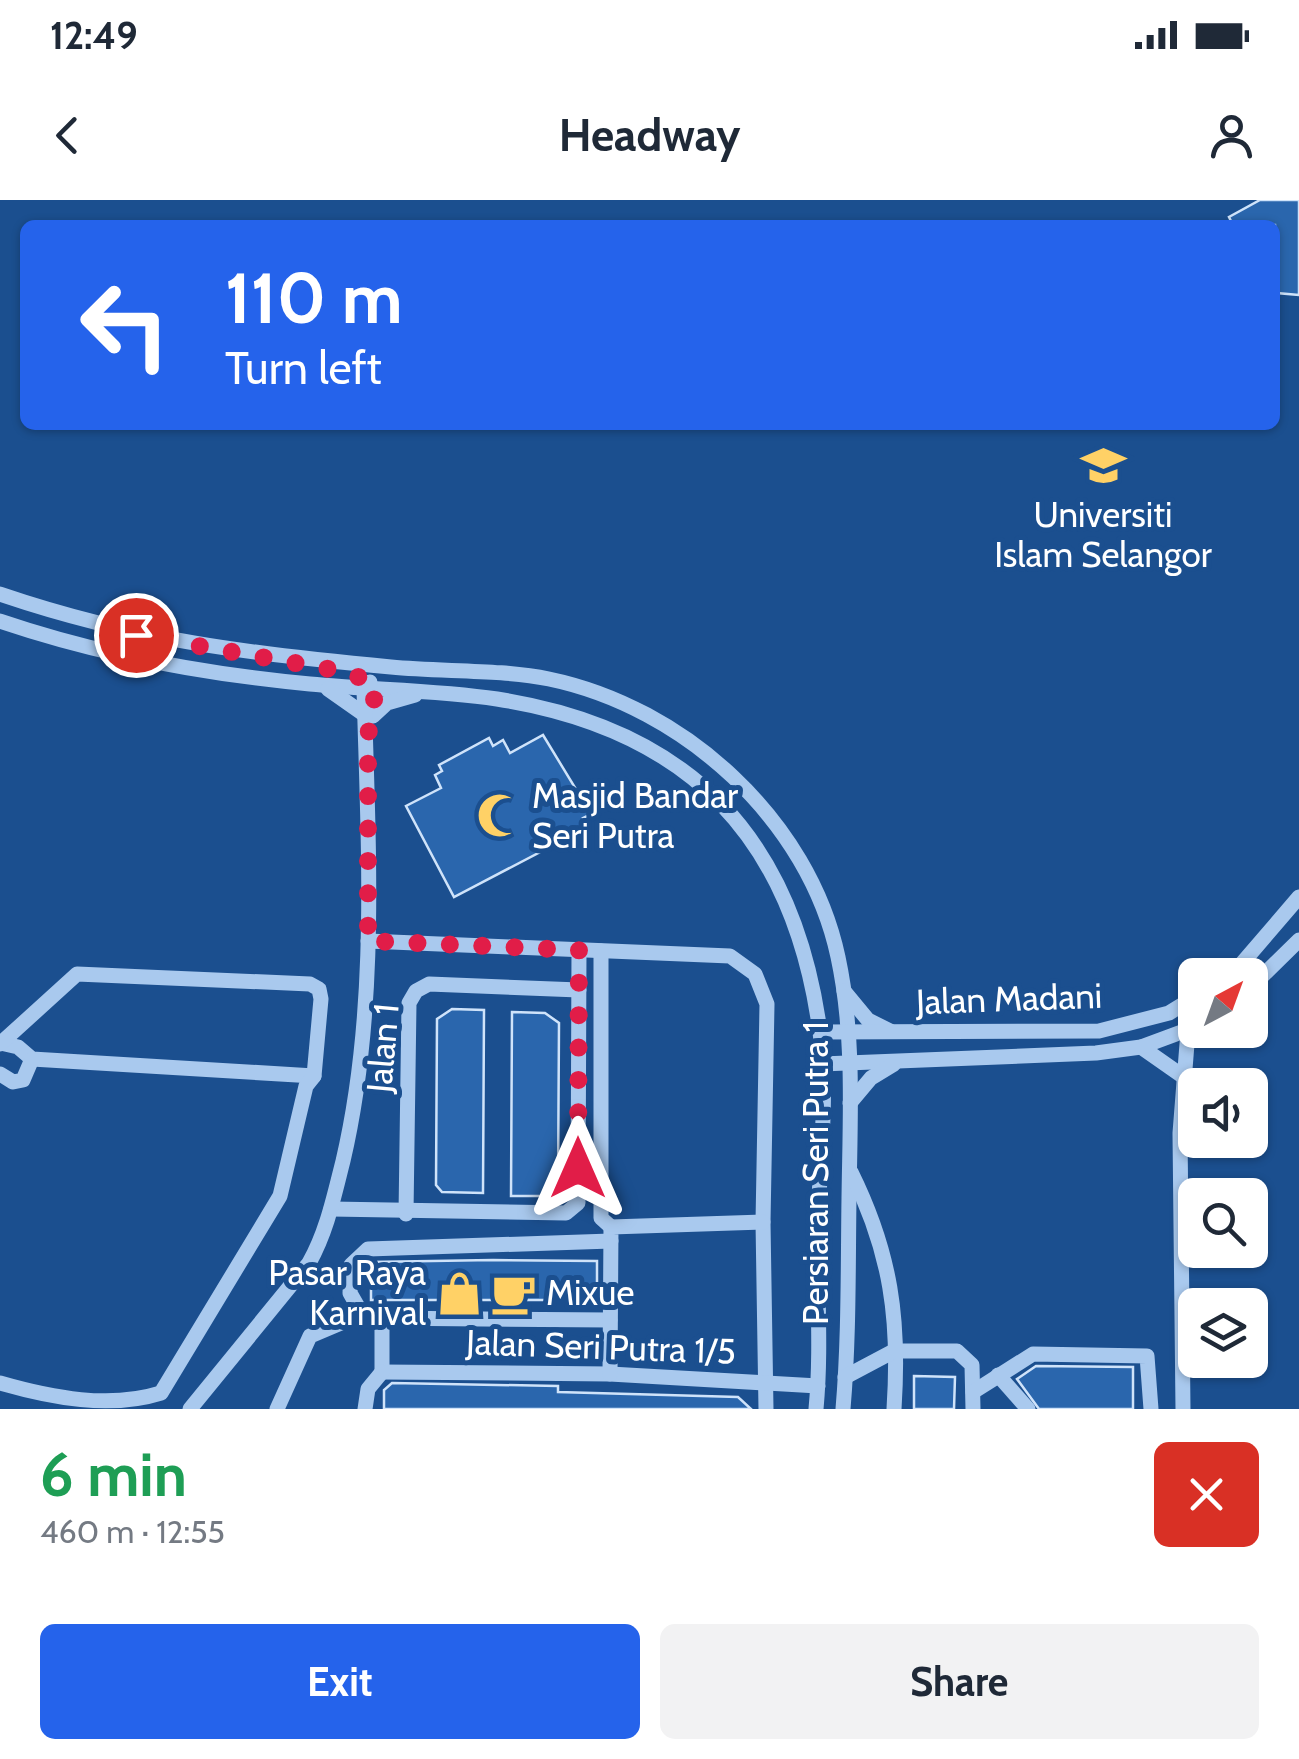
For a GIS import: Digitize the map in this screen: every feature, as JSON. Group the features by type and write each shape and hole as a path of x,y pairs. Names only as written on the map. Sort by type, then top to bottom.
{"street":[{"name":"Persiaran Seri Putra 1","path":"0,594 136,635 259,655 548,679 621,700 685,735 735,779 770,818 798,860 821,906 838,956 850,1064 843,1409"},
{"name":"Persiaran Seri Putra 1","path":"0,621 72,643 180,667 312,684 429,692 557,710 611,726 661,752 701,783 733,818 784,899 806,965 820,1032 820,1356 816,1409"},
{"path":"259,655 285,664 352,673 370,686"},
{"path":"370,686 389,673 434,676 452,672"},
{"path":"312,684 338,692 369,716"},
{"path":"190,1409 309,1263 331,1209 358,1074 368,941 370,686"},
{"path":"369,716 387,703 429,692"},
{"path":"1247,958 1299,897"},
{"path":"1268,970 1299,940"},
{"path":"368,941 730,956 756,974 768,1004 763,1222 766,1409"},
{"path":"331,1209 406,1214 566,1213 578,1204 579,950"},
{"path":"601,951 601,1218 611,1234 610,1374"},
{"path":"0,1383 64,1401 115,1409 142,1404 160,1393 280,1196 306,1086 314,1076 322,999 319,989 310,984 77,974 1,1044"},
{"name":"Jalan 1","path":"406,1214 409,1003 416,991 430,984 579,990"},
{"path":"842,988 868,1020 896,1032"},
{"name":"Jalan Madani","path":"820,1032 1099,1031 1178,1007"},
{"name":"Jalan Madani","path":"822,1064 1141,1048 1178,1034"},
{"path":"1,1044 18,1048 32,1059 314,1076"},
{"path":"1141,1048 1178,1072"},
{"path":"0,1074 13,1082 23,1080 32,1059"},
{"path":"850,1103 871,1078 898,1062"},
{"path":"1182,1158 1183,1409"},
{"path":"849,1168 876,1222 891,1273 894,1409"},
{"path":"362,1314 350,1293 351,1265 368,1249 763,1222"},
{"path":"278,1409 310,1336 317,1329 362,1314 382,1318 610,1320"},
{"path":"365,1409 368,1389 382,1372 382,1318"},
{"path":"818,1386 837,1368 847,1347"},
{"path":"846,1377 894,1350 957,1351 972,1365 973,1400"},
{"path":"973,1400 998,1374 1042,1352 1146,1356 1150,1409"},
{"path":"791,1384 810,1372 820,1356"},
{"name":"Jalan Seri Putra 1/5","path":"382,1372 610,1374 818,1386"},
{"path":"998,1374 1028,1409"}],"building":[{"path":"1260,200 1299,200 1299,295 1280,293 1280,220 1229,217"},
{"name":"Masjid Bandar Seri Putra","path":"543,735 591,814 583,818 588,827 454,897 406,806 441,788 435,775 442,771 439,765 489,738 493,746 503,740 510,753"},
{"path":"452,1009 484,1010 483,1193 442,1192 436,1185 437,1019"},
{"path":"512,1012 545,1013 559,1023 558,1188 552,1196 511,1196"},
{"path":"597,1261 597,1300 371,1300 371,1262"},
{"path":"1036,1366 1133,1367 1133,1409 1039,1409 1017,1379"},
{"path":"914,1376 955,1377 954,1409 914,1409"},
{"path":"392,1383 558,1386 558,1392 738,1397 751,1409 384,1409 384,1390"}],"place":[{"name":"Universiti Islam Selangor","path":"1103,465"},
{"name":"Masjid Bandar Seri Putra","path":"499,816"},
{"name":"Pasar Raya Karnival","path":"459,1293"},
{"name":"Mixue","path":"513,1293"}],"route":[{"path":"136,635 352,673 376,688 368,736 368,941 579,950 578,1168"}]}
